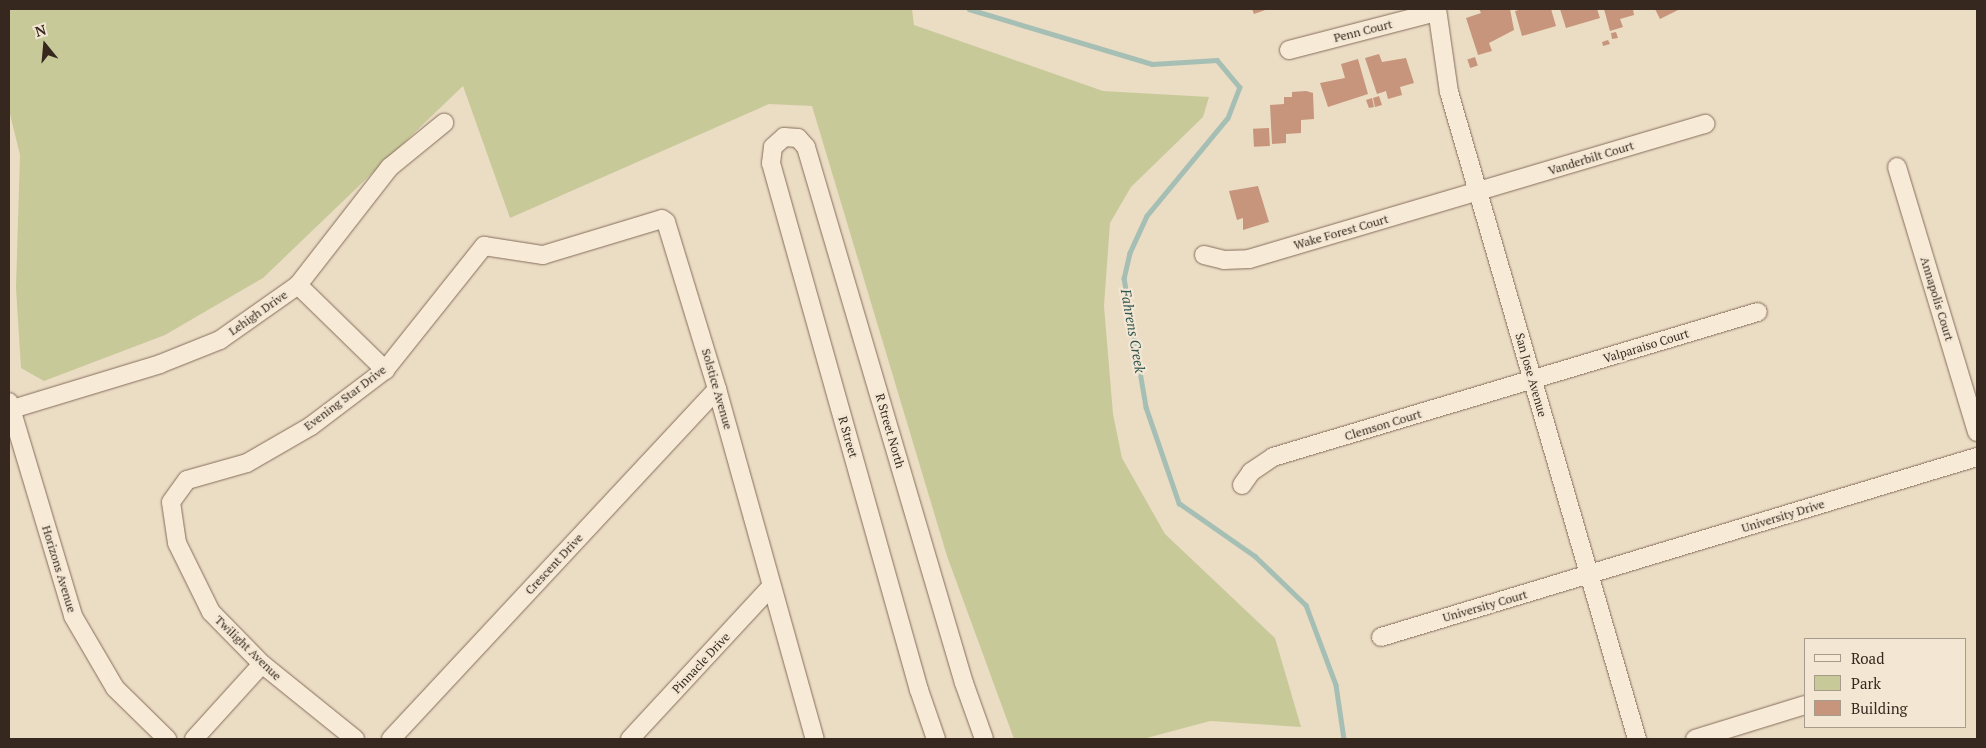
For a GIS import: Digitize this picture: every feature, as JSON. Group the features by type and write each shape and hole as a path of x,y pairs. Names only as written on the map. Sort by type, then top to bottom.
{"street":[{"name":"Penn Court","path":"1289,50 1436,10"},
{"name":"San Jose Avenue","path":"1436,10 1449,92 1637,739"},
{"name":"Lehigh Drive","path":"9,407 160,364 220,340 298,285 390,167 444,123"},
{"name":"Vanderbilt Court","path":"1478,192 1704,124"},
{"name":"R Street","path":"784,137 773,147 771,163 918,690 936,739"},
{"name":"R Street North","path":"784,137 798,138 806,147 962,674 984,739"},
{"name":"Annapolis Court","path":"1897,167 1977,432"},
{"name":"Wake Forest Court","path":"1204,255 1224,260 1249,259 1478,192"},
{"name":"Solstice Avenue","path":"484,246 543,255 662,219 666,222 718,389 771,587 815,739"},
{"name":"Evening Star Drive","path":"171,502 187,480 247,463 311,426 384,370 484,246"},
{"path":"298,285 384,370"},
{"name":"Valparaiso Court","path":"1533,380 1758,312"},
{"name":"Clemson Court","path":"1242,485 1252,472 1274,457 1533,380"},
{"name":"Crescent Drive","path":"391,739 718,389"},
{"name":"Horizons Avenue","path":"9,407 73,616 115,688 167,739"},
{"name":"University Drive","path":"1589,575 1977,457"},
{"name":"Twilight Avenue","path":"171,502 177,543 211,612 262,664 355,739"},
{"name":"University Court","path":"1381,637 1589,575"},
{"name":"Pinnacle Drive","path":"630,739 771,587"},
{"path":"194,739 262,664"},
{"path":"1695,739 1804,705"}],"green space":[{"path":"9,9 912,9 914,25 1103,91 1209,97 1203,117 1131,187 1110,223 1104,306 1113,414 1122,458 1165,534 1275,638 1301,727 1210,721 1143,739 1014,739 947,556 812,106 769,104 510,218 463,86 263,278 165,335 44,381 21,368 16,288 20,155 9,110"}],"building":[{"path":"1252,9 1268,9 1254,14"},
{"path":"1479,9 1510,9 1514,30 1489,43 1492,51 1478,55 1466,18 1481,13"},
{"path":"1523,9 1551,9 1556,26 1522,36 1515,11"},
{"path":"1560,9 1597,9 1600,18 1566,28"},
{"path":"1604,9 1633,9 1634,15 1620,19 1623,27 1610,31"},
{"path":"1655,9 1680,9 1660,19"},
{"path":"1616,32 1618,38 1612,39 1611,33"},
{"path":"1608,40 1610,44 1603,46 1602,42"},
{"path":"1379,54 1382,62 1406,58 1414,83 1400,87 1402,95 1388,99 1386,91 1377,94 1365,58"},
{"path":"1475,57 1478,66 1470,68 1467,59"},
{"path":"1358,59 1368,94 1328,107 1320,83 1345,78 1341,64"},
{"path":"1306,91 1313,93 1314,119 1301,120 1301,133 1286,134 1286,143 1272,144 1270,105 1284,104 1284,97 1292,97 1292,92"},
{"path":"1379,96 1382,105 1375,107 1373,98"},
{"path":"1372,98 1374,107 1369,108 1366,100"},
{"path":"1269,128 1270,146 1254,147 1253,129"},
{"path":"1258,186 1269,222 1243,230 1243,218 1237,220 1229,191"}],"waterway":[{"name":"Fahrens Creek","path":"969,9 1152,64 1217,60 1240,87 1228,118 1147,216 1130,253 1124,278 1146,407 1179,503 1255,556 1306,605 1336,685 1344,739"}]}
